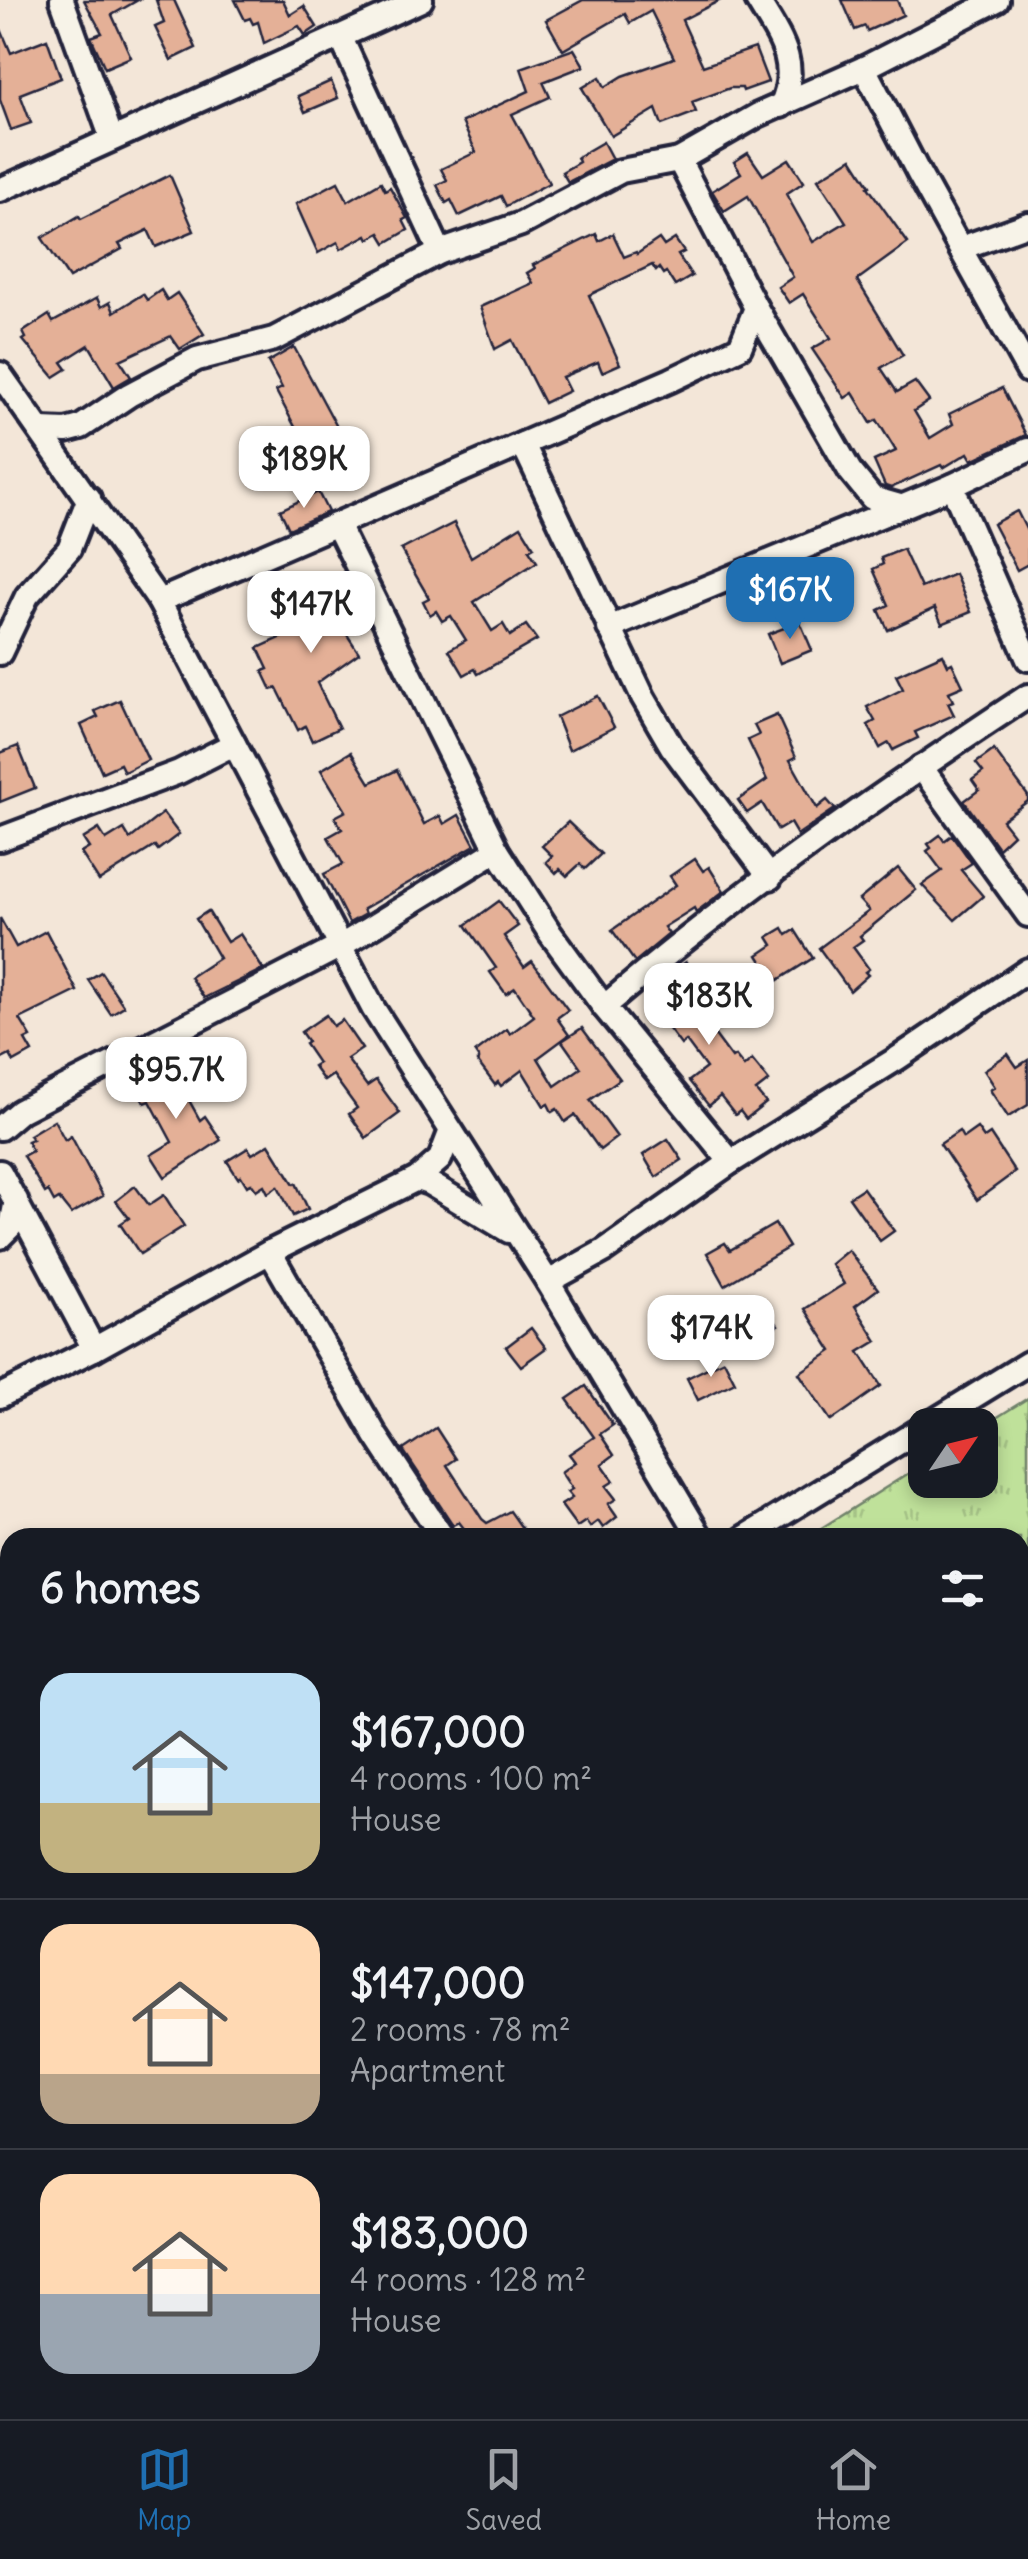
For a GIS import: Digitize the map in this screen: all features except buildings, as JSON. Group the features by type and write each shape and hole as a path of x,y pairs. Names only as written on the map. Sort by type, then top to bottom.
{"street":[{"path":"62,0 112,139"},
{"path":"0,190 421,0"},
{"path":"757,0 789,62 805,80 826,83"},
{"path":"42,430 82,427 197,359 274,339 440,252 521,224 621,171 680,160 716,138 997,0"},
{"path":"341,38 440,252"},
{"path":"780,106 791,79 789,62"},
{"path":"864,68 1028,371"},
{"path":"680,160 784,359 866,492 882,502 900,506"},
{"path":"961,248 1028,224"},
{"path":"740,347 756,308"},
{"path":"159,601 740,347 762,346 784,359"},
{"path":"0,374 159,601 339,947 450,1133 548,1282 695,1528"},
{"path":"523,444 609,628 672,748 770,878"},
{"path":"609,628 952,486 1028,450"},
{"path":"952,486 1028,658"},
{"path":"856,524 867,507 866,492"},
{"path":"0,654 27,596 69,549 89,498"},
{"path":"337,525 497,850 550,934 604,1007 731,1162"},
{"path":"604,1007 676,948 921,767 1028,696"},
{"path":"0,839 179,772 234,744"},
{"path":"921,767 1028,915"},
{"path":"0,1127 20,1111 339,947 497,850"},
{"path":"548,1282 604,1252 731,1162 898,1058 1028,970"},
{"path":"0,1396 416,1179 440,1159 450,1133"},
{"path":"0,1172 94,1349"},
{"path":"416,1179 496,1221 518,1237"},
{"path":"0,1238 11,1226 16,1200"},
{"path":"270,1252 376,1436 436,1528"},
{"path":"760,1528 1028,1363"}],"green space":[{"path":"1028,1398 1028,1528 821,1528 908,1474 908,1498 998,1498 998,1417"}]}
